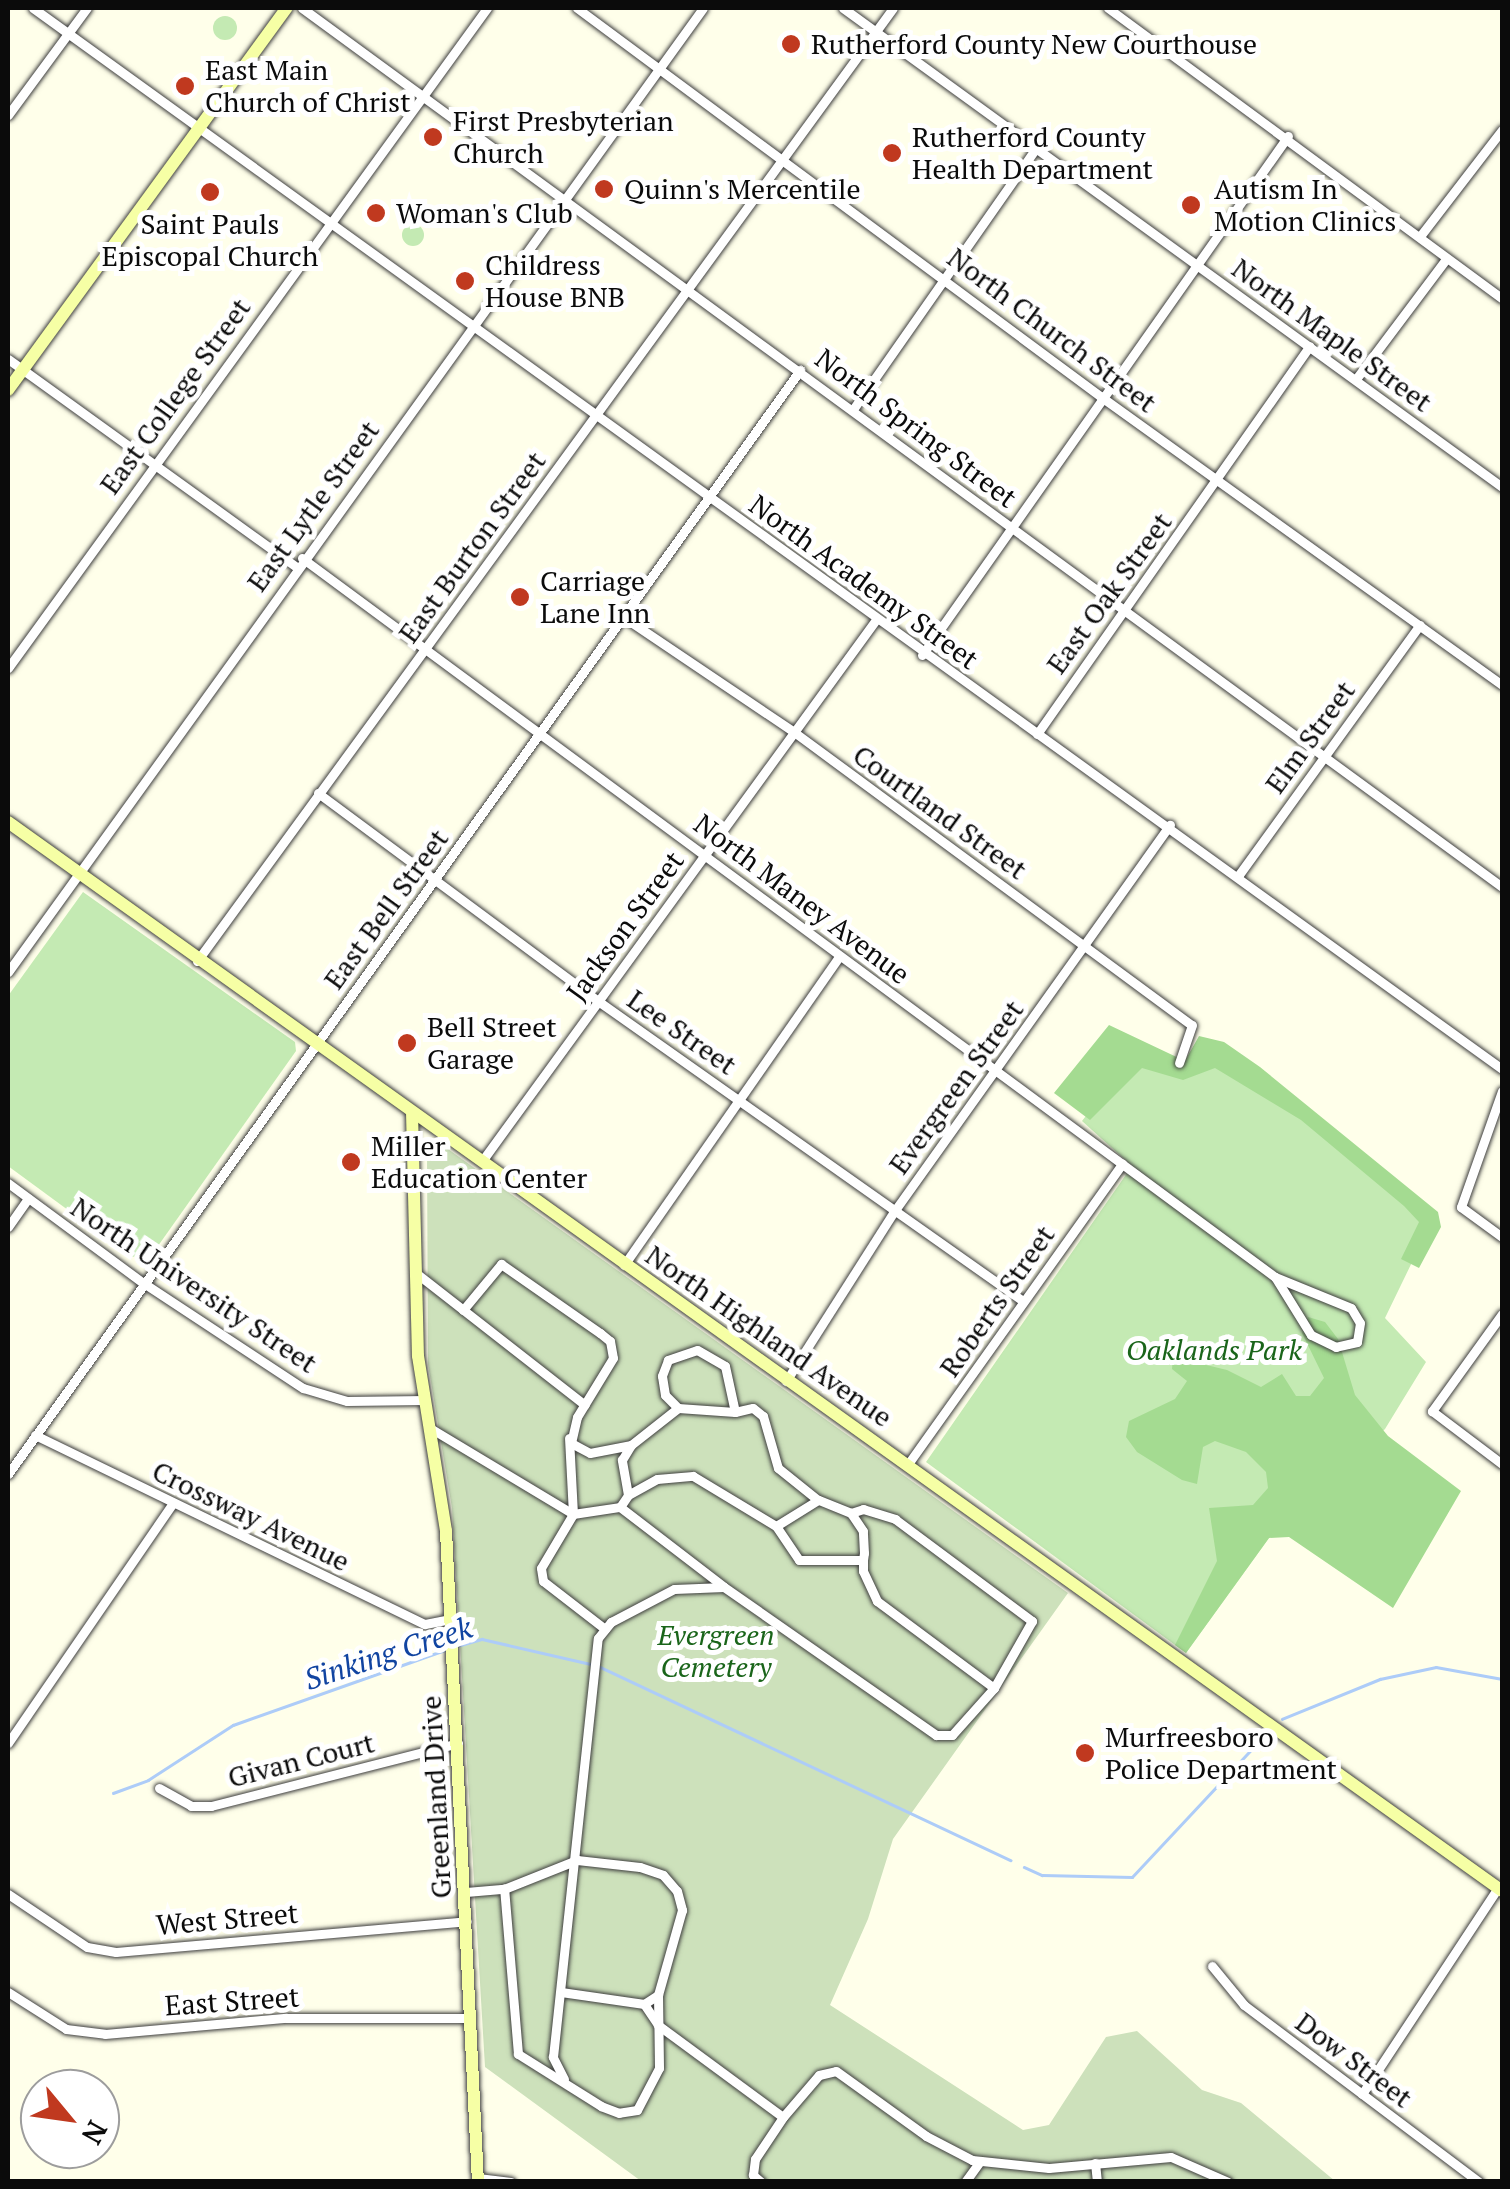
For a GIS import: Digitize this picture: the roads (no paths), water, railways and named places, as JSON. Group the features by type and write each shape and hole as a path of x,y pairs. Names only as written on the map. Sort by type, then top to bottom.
{"street":[{"name":"North Academy Street","path":"33,8 596,412 922,655 1170,825 1502,1069"},
{"path":"8,115 87,8"},
{"path":"8,390 287,8"},
{"name":"North Spring Street","path":"302,8 854,408 1502,887"},
{"name":"East College Street","path":"8,668 487,8"},
{"name":"North Church Street","path":"577,8 1100,396 1502,684"},
{"name":"East Lytle Street","path":"8,972 299,563 703,8"},
{"name":"North Maple Street","path":"843,8 1502,487"},
{"name":"East Burton Street","path":"197,961 893,8"},
{"path":"1108,8 1288,136 1502,298"},
{"path":"1421,235 1502,130"},
{"path":"922,655 1008,525 1288,136"},
{"path":"854,408 1036,148"},
{"path":"1356,380 1447,258"},
{"name":"East Oak Street","path":"1036,734 1310,346"},
{"name":"North Maney Avenue","path":"8,359 426,650 1275,1277"},
{"name":"East Bell Street","path":"8,1474 142,1282 626,618 800,370"},
{"name":"Courtland Street","path":"626,618 794,732 1192,1025 1179,1062"},
{"name":"Jackson Street","path":"482,1161 876,621"},
{"name":"Elm Street","path":"1238,876 1420,625"},
{"name":"Lee Street","path":"318,794 893,1213 1024,1301"},
{"name":"North Highland Avenue","path":"8,822 76,876 908,1464 1500,1890"},
{"name":"Evergreen Street","path":"786,1381 893,1213 1170,825"},
{"path":"624,1265 838,957"},
{"path":"1502,1091 1461,1207 1502,1237"},
{"name":"Greenland Drive","path":"412,1112 416,1273 425,1400 453,1647 478,2180"},
{"name":"Roberts Street","path":"908,1464 1122,1164"},
{"name":"North University Street","path":"8,1182 142,1282 303,1388 347,1401 425,1400"},
{"path":"8,1227 28,1198"},
{"path":"464,1310 501,1264 610,1341 613,1358 570,1435 573,1514 541,1568 544,1581 606,1629"},
{"path":"416,1273 585,1404"},
{"path":"1275,1277 1355,1312 1356,1342 1339,1348 1311,1335 1275,1277"},
{"path":"1500,1458 1432,1411 1502,1314"},
{"path":"735,1412 725,1366 696,1350 680,1351 662,1376 665,1395 678,1408 735,1412 754,1408 763,1416 778,1468 818,1500 851,1513 862,1531 863,1560 877,1601 994,1688"},
{"path":"570,1435 590,1453 612,1452 631,1445 678,1408"},
{"path":"430,1428 573,1514 620,1508 724,1587 936,1735 952,1734 966,1724 994,1688 1032,1621 895,1519 863,1509 851,1513"},
{"name":"Crossway Avenue","path":"36,1435 424,1624 451,1619"},
{"path":"628,1495 622,1460 631,1445"},
{"path":"612,1452 622,1460"},
{"path":"620,1508 628,1495 657,1479 693,1476 776,1526 799,1560 863,1560"},
{"path":"776,1526 818,1500"},
{"path":"8,1743 172,1504"},
{"path":"564,2079 553,2056 577,1860 591,1664 606,1629 674,1589 724,1587"},
{"name":"Givan Court","path":"159,1788 179,1802 211,1806 458,1743"},
{"path":"466,1892 504,1889 577,1860 640,1866 664,1875 677,1891 682,1910 658,1994 660,2068 637,2110 619,2114 601,2106 564,2079 532,2063 512,2042 504,1889"},
{"path":"1362,2094 1500,1890"},
{"name":"West Street","path":"8,1894 86,1947 116,1952 468,1921"},
{"name":"Dow Street","path":"1212,1966 1244,2005 1478,2182"},
{"name":"East Street","path":"8,1992 66,2028 105,2034 286,2018 471,2018"},
{"path":"561,1992 644,2004 658,1994"},
{"path":"644,2004 658,2025 783,2117"},
{"path":"532,2063 553,2056"},
{"path":"761,2182 753,2175 755,2160 783,2117 819,2075 836,2070 926,2136 980,2162 1017,2168 1171,2157 1228,2182"},
{"path":"965,2182 980,2162"},
{"path":"1095,2163 1097,2182"},
{"path":"1015,2182 1017,2168"},
{"path":"478,2180 511,2182"}],"waterway":[{"name":"Sinking Creek","path":"457,1646 482,1639 590,1664"},
{"name":"Sinking Creek","path":"113,1793 148,1780 233,1725 445,1650"},
{"name":"Sinking Creek","path":"598,1666 1011,1860"},
{"name":"Sinking Creek","path":"1282,1719 1380,1679 1436,1667 1502,1679"},
{"name":"Sinking Creek","path":"1024,1867 1042,1875 1132,1877 1266,1734"}],"place":[{"name":"Rutherford County New Courthouse","path":"791,44"},
{"name":"East Main Church of Christ","path":"185,86"},
{"name":"First Presbyterian Church","path":"433,137"},
{"name":"Rutherford County Health Department","path":"892,153"},
{"name":"Quinn's Mercentile","path":"604,189"},
{"name":"Saint Pauls Episcopal Church","path":"210,192"},
{"name":"Autism In Motion Clinics","path":"1191,205"},
{"name":"Woman's Club","path":"376,213"},
{"name":"Childress House BNB","path":"465,281"},
{"name":"Carriage Lane Inn","path":"520,597"},
{"name":"Bell Street Garage","path":"407,1043"},
{"name":"Miller Education Center","path":"351,1162"},
{"name":"Murfreesboro Police Department","path":"1085,1753"}],"park label":[{"name":"Oaklands Park","path":"1214,1350"},
{"name":"Evergreen Cemetery","path":"716,1651"}]}
